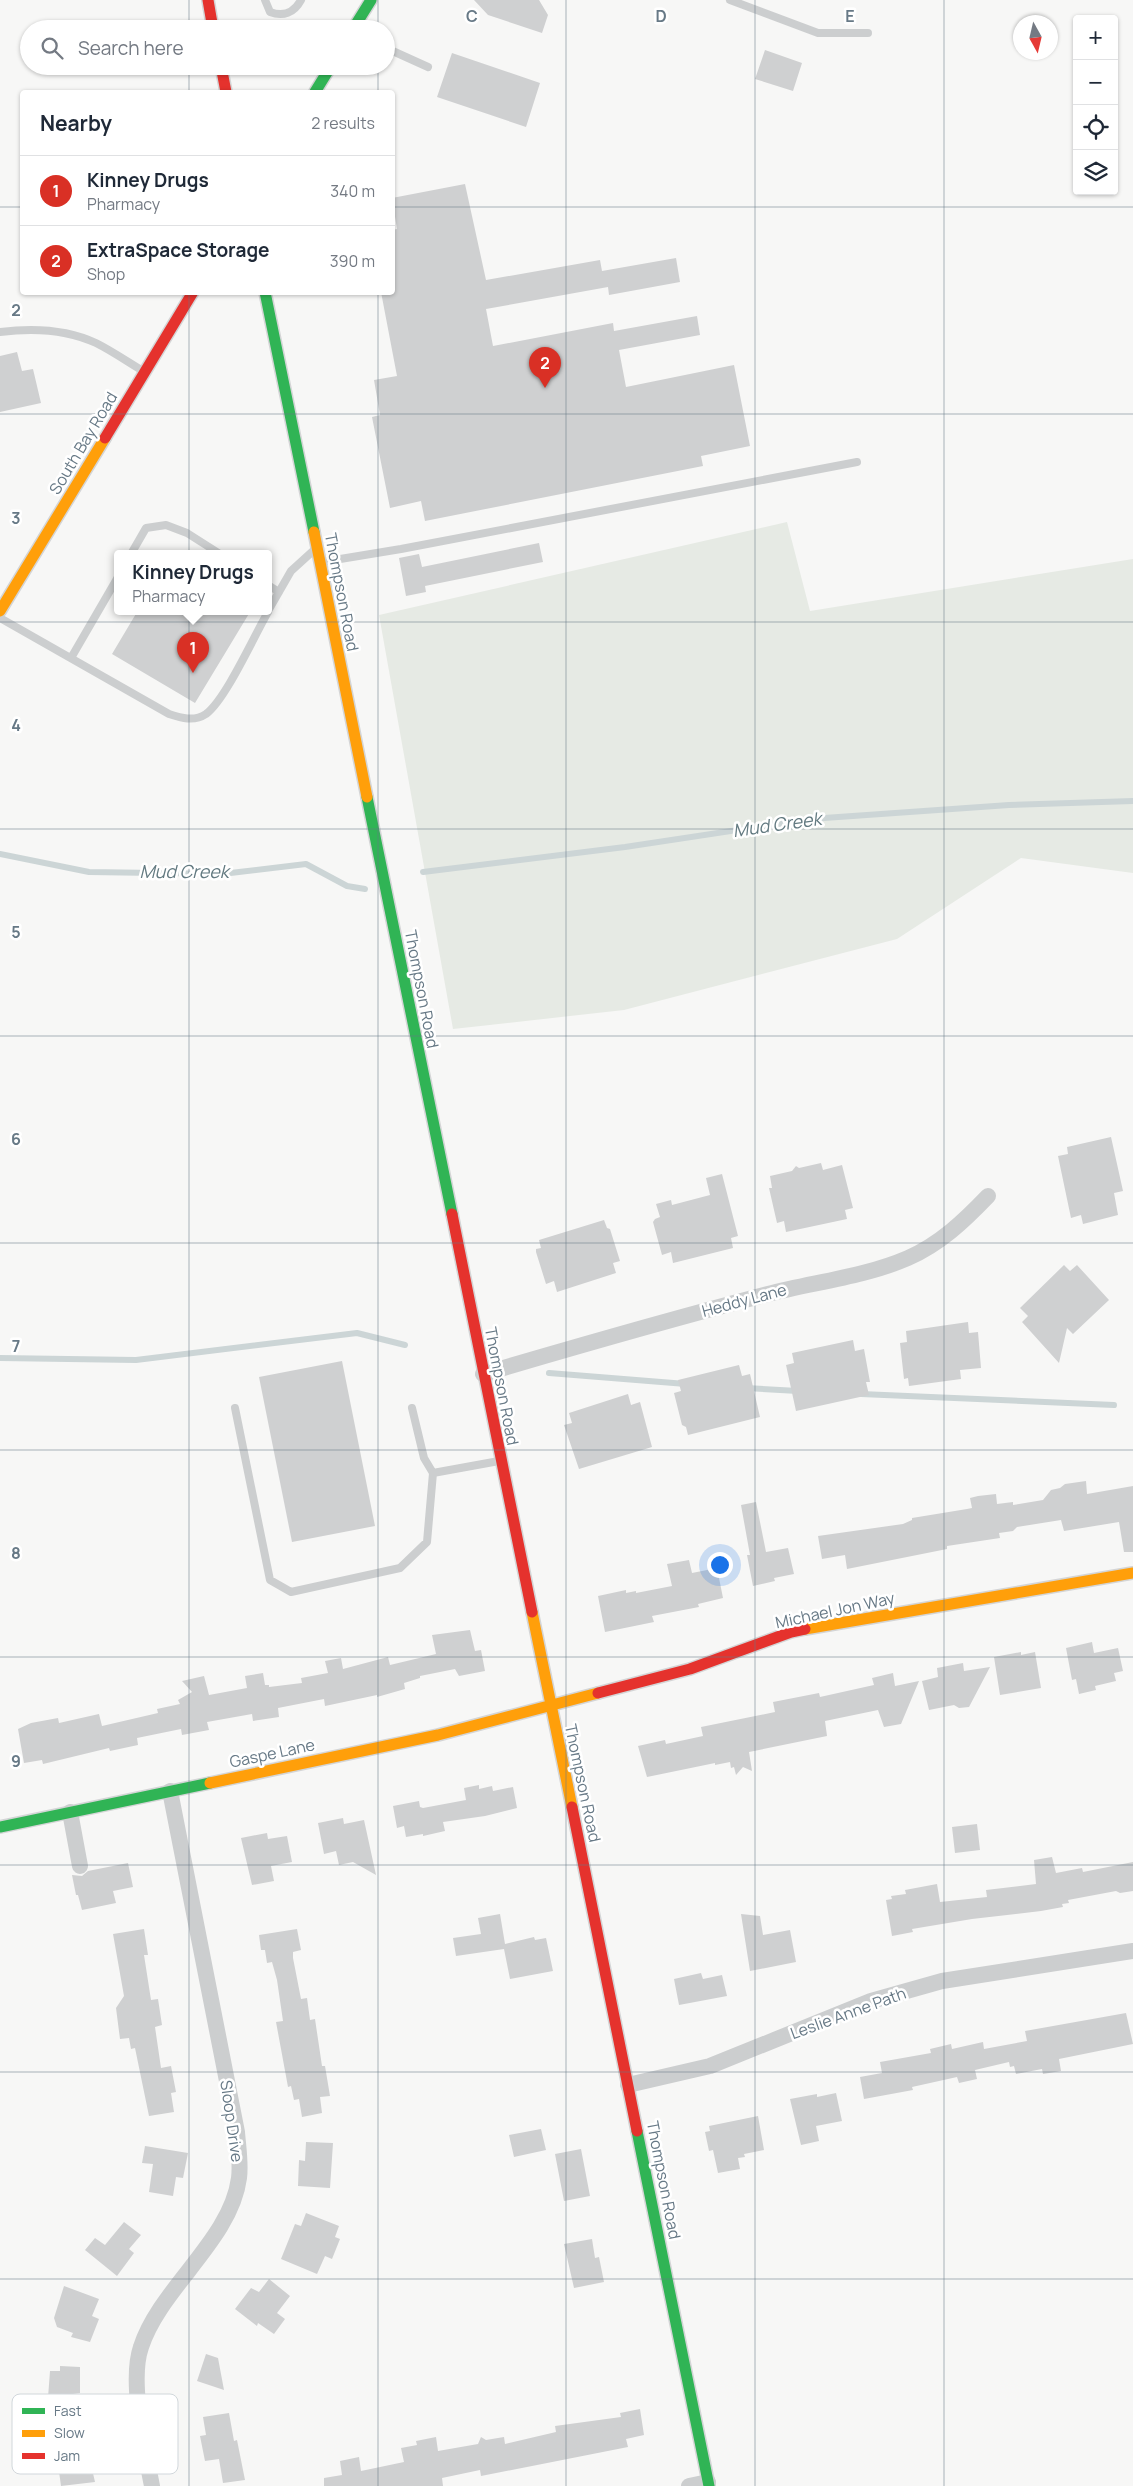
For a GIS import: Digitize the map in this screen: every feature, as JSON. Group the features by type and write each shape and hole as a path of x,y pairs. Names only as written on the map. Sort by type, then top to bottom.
{"street":[{"path":"208,0 211,20"},
{"path":"359,20 371,0"},
{"path":"223,75 226,90"},
{"path":"316,90 325,75"},
{"name":"South Bay Road","path":"0,611 191,295"},
{"name":"Thompson Road","path":"266,295 708,2484"},
{"name":"Heddy Lane","path":"483,1374 635,1329 799,1286 876,1269 908,1258 935,1244 959,1225 988,1196"},
{"name":"Michael Jon Way","path":"550,1706 690,1669 791,1632 967,1600 1133,1573"},
{"name":"Gaspe Lane","path":"0,1827 438,1735 550,1706"},
{"name":"Sloop Drive","path":"139,2394 137,2364 140,2347 150,2325 228,2214 239,2178 237,2132 170,1791"},
{"path":"70,1812 80,1866"},
{"name":"Leslie Anne Path","path":"628,2085 710,2066 871,2001 942,1981 1133,1951"},
{"path":"689,2486 708,2484"}],"lane":[{"path":"265,0 270,12 281,16 289,13 301,0"},
{"path":"730,0 818,33 868,33"},
{"path":"395,52 428,67"},
{"path":"0,332 28,329 52,332 95,342 145,372"},
{"path":"320,562 401,549 857,462"},
{"path":"134,550 146,528 166,525 187,533 214,550"},
{"path":"272,605 291,571 317,548"},
{"path":"71,658 114,585"},
{"path":"272,588 279,592"},
{"path":"0,618 169,714 187,720 205,715 220,698 266,615"},
{"path":"235,1408 270,1580 291,1592 400,1568 427,1542 433,1473 424,1458 412,1408"},
{"path":"433,1473 500,1461"}],"shaded area":[{"path":"787,522 810,611 1133,559 1133,873 1021,858 897,939 624,1010 453,1029 379,615"}],"building":[{"path":"474,0 539,0 548,15 542,33 488,15"},
{"path":"765,50 802,63 793,91 755,79"},
{"path":"452,53 540,83 526,127 437,97"},
{"path":"465,184 486,280 600,260 602,271 676,258 680,282 609,295 608,287 486,309 493,346 613,323 614,331 697,316 700,335 619,350 626,387 734,365 750,446 701,456 703,466 425,521 421,501 390,508 372,417 380,415 374,380 397,376 382,295 395,295 395,229 397,229 395,197"},
{"path":"17,352 22,371 33,369 41,403 0,412 0,356"},
{"path":"539,543 543,562 425,586 426,592 406,596 399,558 419,554 422,567"},
{"path":"135,615 248,615 195,703 112,654"},
{"path":"1111,1137 1123,1191 1114,1193 1118,1215 1083,1224 1081,1215 1071,1218 1058,1156 1068,1154 1067,1147"},
{"path":"821,1163 823,1170 842,1165 853,1208 845,1210 847,1219 786,1232 784,1221 777,1223 769,1188 772,1188 770,1176 792,1171 796,1166 799,1168"},
{"path":"722,1174 738,1236 731,1238 733,1248 673,1263 671,1252 662,1255 653,1222 660,1217 656,1204 671,1200 672,1205 710,1195 706,1178"},
{"path":"604,1220 607,1228 610,1229 620,1261 613,1263 616,1273 557,1292 554,1281 546,1284 536,1252 536,1249 541,1248 539,1240"},
{"path":"1064,1265 1070,1271 1077,1265 1109,1300 1073,1334 1067,1328 1059,1363 1022,1322 1028,1316 1020,1308"},
{"path":"968,1322 969,1333 978,1332 981,1368 960,1370 961,1379 909,1386 908,1378 904,1379 900,1343 907,1342 906,1331"},
{"path":"853,1340 855,1351 864,1349 870,1382 866,1382 869,1395 796,1411 786,1365 794,1363 792,1353"},
{"path":"342,1361 375,1526 292,1542 259,1377"},
{"path":"739,1365 742,1376 750,1374 760,1417 688,1435 686,1427 682,1425 674,1393 681,1391 678,1380"},
{"path":"628,1394 631,1405 640,1402 652,1447 579,1469 564,1425 572,1423 569,1413"},
{"path":"1086,1481 1087,1494 1133,1486 1133,1552 1124,1552 1119,1522 1064,1531 1061,1520 1017,1527 1013,1531 999,1533 1000,1538 947,1546 947,1549 847,1569 845,1555 822,1559 818,1536 903,1524 912,1520 912,1518 972,1508 970,1498 978,1496 996,1494 997,1504 1013,1502 1013,1505 1043,1500 1051,1490 1060,1488 1065,1484"},
{"path":"756,1502 766,1552 788,1548 794,1574 774,1578 775,1581 753,1586 747,1555 750,1555 741,1505"},
{"path":"689,1560 692,1573 717,1568 723,1598 698,1604 699,1607 652,1616 654,1622 605,1632 598,1596 626,1590 626,1593 636,1591 636,1593 672,1586 667,1564"},
{"path":"470,1630 475,1651 481,1650 485,1671 459,1676 455,1669 420,1676 420,1678 404,1683 405,1689 377,1697 377,1695 325,1706 324,1699 278,1708 279,1717 253,1721 252,1714 207,1722 209,1730 182,1735 181,1729 137,1738 138,1745 110,1751 109,1748 43,1764 42,1760 24,1763 18,1729 31,1723 58,1718 59,1723 99,1714 102,1726 158,1713 157,1709 180,1704 178,1700 192,1692 182,1681 204,1676 209,1695 247,1688 245,1676 263,1673 265,1685 269,1685 269,1687 302,1683 301,1678 328,1673 325,1661 341,1658 343,1669 388,1657 390,1665 436,1654 432,1635"},
{"path":"1092,1642 1094,1653 1118,1648 1123,1671 1114,1673 1116,1681 1095,1686 1096,1690 1079,1694 1076,1679 1072,1680 1066,1648"},
{"path":"1021,1652 1021,1655 1035,1652 1041,1688 1000,1695 994,1657"},
{"path":"963,1663 964,1671 990,1667 969,1707 959,1708 954,1705 929,1710 922,1681 938,1677 937,1668"},
{"path":"893,1673 895,1686 919,1681 901,1724 884,1727 878,1710 825,1721 827,1736 749,1752 752,1771 743,1767 736,1775 734,1767 731,1768 730,1762 715,1765 715,1763 647,1777 638,1746 665,1740 666,1744 703,1736 701,1727 775,1712 773,1702 819,1693 820,1697 874,1685 872,1678"},
{"path":"479,1785 479,1789 492,1786 493,1791 513,1787 517,1808 485,1816 443,1822 445,1831 423,1836 423,1834 406,1837 404,1826 397,1828 393,1806 419,1801 420,1807 423,1808 466,1800 464,1788"},
{"path":"343,1818 344,1824 364,1820 376,1875 353,1862 339,1865 336,1851 324,1854 318,1823"},
{"path":"977,1824 980,1850 955,1853 952,1827"},
{"path":"267,1833 268,1839 287,1836 292,1862 271,1866 274,1881 252,1885 241,1838"},
{"path":"1052,1857 1056,1873 1082,1868 1083,1872 1133,1862 1133,1891 1120,1893 1116,1891 1068,1900 1069,1903 1062,1904 1063,1907 1041,1911 972,1919 912,1929 913,1932 892,1936 886,1900 892,1899 891,1896 906,1894 905,1890 937,1884 940,1902 987,1897 986,1890 1036,1884 1034,1860"},
{"path":"128,1863 133,1887 113,1891 116,1903 82,1910 78,1895 76,1895 72,1875 82,1876 88,1871"},
{"path":"500,1914 505,1944 534,1937 535,1940 546,1938 553,1971 510,1979 504,1949 456,1956 453,1938 481,1934 478,1918"},
{"path":"741,1914 760,1916 763,1935 790,1930 796,1962 750,1971"},
{"path":"144,1929 148,1955 144,1955 151,2000 158,1999 162,2025 155,2027 161,2068 171,2066 176,2092 171,2093 174,2112 149,2116 135,2048 131,2049 129,2038 120,2039 116,2008 124,1996 113,1934"},
{"path":"297,1929 301,1950 293,1952 293,1958 301,1999 307,1998 310,2020 315,2019 322,2066 325,2066 330,2096 320,2097 322,2113 302,2117 299,2099 294,2100 291,2086 288,2087 276,2022 283,2021 277,1980 272,1962 267,1963 265,1950 261,1950 259,1935"},
{"path":"701,1973 703,1979 722,1975 727,1996 679,2005 674,1979"},
{"path":"1126,2013 1133,2044 1059,2059 1061,2071 1043,2074 1042,2069 1016,2074 1014,2066 1010,2067 1009,2062 975,2070 977,2079 959,2083 957,2077 912,2087 913,2090 864,2099 860,2077 882,2073 880,2062 931,2053 930,2049 951,2044 952,2049 983,2042 984,2049 1027,2041 1025,2031"},
{"path":"836,2093 842,2121 816,2126 819,2141 801,2145 790,2099 817,2094 817,2097"},
{"path":"758,2116 764,2150 744,2154 745,2157 738,2158 740,2169 718,2173 713,2150 709,2151 705,2132 710,2131 709,2126"},
{"path":"541,2129 546,2150 514,2157 509,2135"},
{"path":"306,2142 333,2143 330,2188 298,2186 299,2160 305,2161"},
{"path":"145,2146 188,2153 183,2178 176,2177 173,2196 149,2192 153,2164 142,2163"},
{"path":"581,2149 590,2196 564,2201 555,2154"},
{"path":"306,2213 339,2226 335,2237 340,2239 332,2259 325,2256 317,2274 281,2259 295,2224 301,2226"},
{"path":"124,2222 141,2235 129,2249 134,2253 117,2276 85,2250 95,2238 105,2245"},
{"path":"592,2239 595,2258 599,2257 604,2282 574,2288 564,2244"},
{"path":"269,2279 290,2296 277,2313 285,2319 274,2334 258,2323 257,2326 235,2309 251,2288 259,2292"},
{"path":"64,2286 99,2299 92,2316 99,2319 90,2342 71,2337 73,2333 57,2327 54,2318"},
{"path":"206,2354 218,2358 224,2390 197,2381"},
{"path":"60,2366 80,2367 80,2393 48,2394 50,2371 60,2371"},
{"path":"640,2409 644,2435 626,2439 628,2447 481,2476 480,2470 442,2478 443,2486 324,2486 324,2478 342,2475 340,2461 359,2457 361,2471 404,2462 401,2448 417,2445 416,2441 436,2437 438,2451 478,2444 481,2437 486,2440 504,2437 505,2444 556,2432 555,2426 621,2417 620,2413"},
{"path":"229,2413 234,2441 237,2440 245,2480 223,2483 219,2459 205,2461 200,2436 206,2435 203,2417"},
{"path":"59,2474 93,2474 95,2482 61,2486"}],"waterway":[{"name":"Mud Creek","path":"423,872 625,847 810,819 1009,805 1133,801"},
{"name":"Mud Creek","path":"0,854 89,872 222,874 306,864 347,886 365,889"},
{"path":"0,1358 136,1360 357,1333 405,1345"},
{"path":"549,1373 686,1384"},
{"path":"746,1388 798,1391"},
{"path":"861,1394 1114,1405"}],"traffic: fast":[{"path":"359,20 371,0"},
{"path":"316,90 325,75"},
{"path":"266,295 314,532"},
{"path":"367,797 452,1214"},
{"path":"0,1827 210,1783"},
{"path":"637,2131 709,2486"}],"traffic: slow":[{"path":"0,611 105,438"},
{"path":"314,532 367,797"},
{"path":"805,1629 1133,1573"},
{"path":"532,1612 572,1807"},
{"path":"210,1783 438,1735 598,1693"}],"traffic: jam":[{"path":"208,0 211,20"},
{"path":"223,75 226,90"},
{"path":"105,438 191,295"},
{"path":"452,1214 532,1612"},
{"path":"598,1693 690,1669 791,1632 805,1629"},
{"path":"572,1807 637,2131"}],"place":[{"name":"ExtraSpace Storage","path":"545,388"},
{"name":"Kinney Drugs","path":"193,673"}]}
